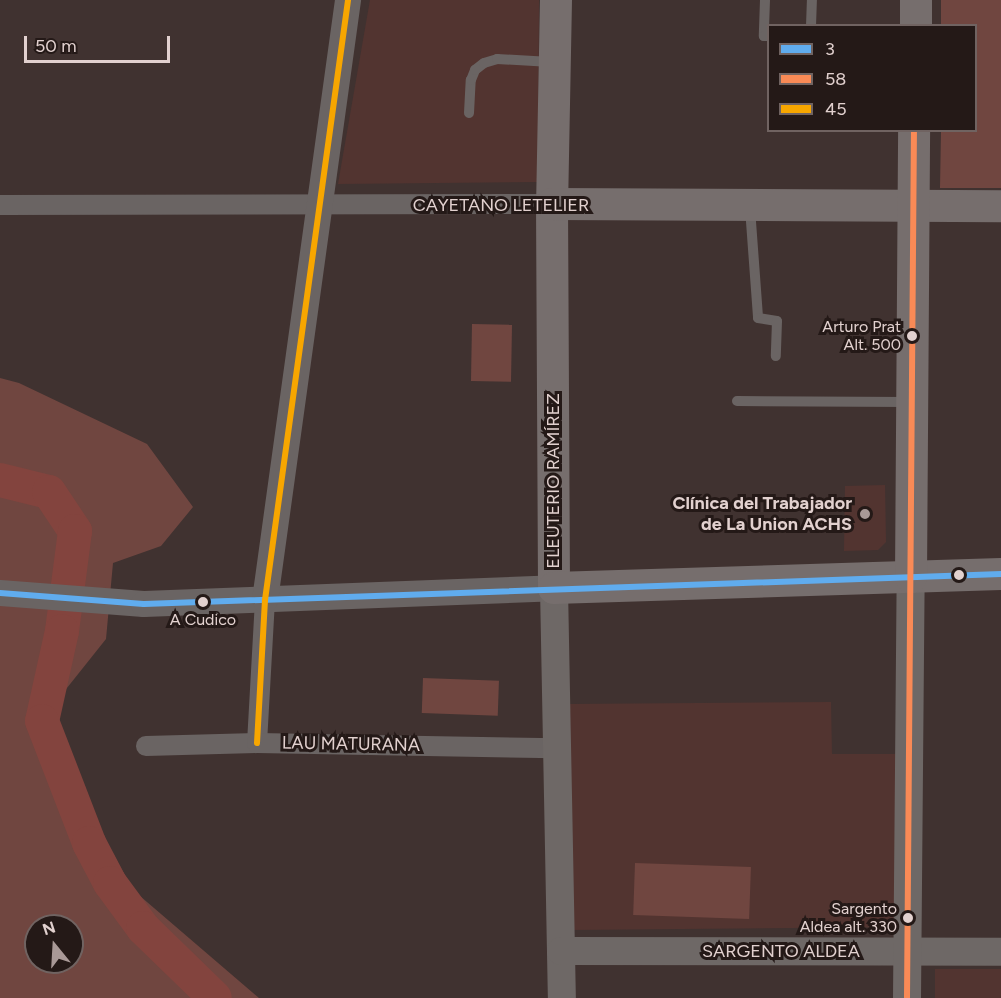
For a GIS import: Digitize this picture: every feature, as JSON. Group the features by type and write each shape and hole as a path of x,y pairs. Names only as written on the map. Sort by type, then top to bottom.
{"main road":[{"name":"ELEUTERIO RAMÍREZ","path":"556,0 552,204 554,588 562,998"},
{"path":"916,0 916,24"},
{"path":"907,998 914,132"},
{"name":"CAYETANO LETELIER","path":"552,204 1001,206"},
{"path":"554,588 1001,574"},
{"name":"SARGENTO ALDEA","path":"561,951 1001,952"}],"street":[{"path":"256,743 265,600 317,206 348,0"},
{"name":"CAYETANO LETELIER","path":"0,205 552,204"},
{"path":"0,593 144,604 554,588"},
{"name":"LAU MATURANA","path":"146,746 256,743 557,747"}],"lane":[{"path":"765,0 764,36 767,36"},
{"path":"811,24 812,0"},
{"path":"469,113 471,80 484,63 497,59 555,63"},
{"path":"750,204 758,318 777,321 776,356"},
{"path":"737,401 912,402"}],"shaded area":[{"path":"370,0 539,0 538,182 338,184"},
{"path":"941,0 1001,0 1001,188 940,188 941,132 977,132 977,24 941,24"},
{"path":"472,324 512,325 511,382 471,381"},
{"path":"0,378 19,383 147,444 193,507 161,546 113,563 106,639 55,703 71,777 133,890 259,998 0,998"},
{"name":"Clínica del Trabajador de La Union ACHS","path":"885,485 886,542 878,550 844,551 845,486"},
{"path":"423,678 499,681 498,716 422,713"},
{"path":"831,702 832,754 902,754 903,927 571,930 570,704"},
{"path":"635,863 751,867 749,919 633,915"},
{"path":"935,969 1001,969 1001,998 935,998"}],"waterway":[{"path":"0,480 49,492 75,531 62,631 42,721 89,843 110,883 143,928 215,998"}],"transit line":[{"name":"45","path":"257,743 265,600 348,0"},
{"name":"58","path":"907,998 914,132"},
{"name":"3","path":"0,593 144,604 1001,574"}],"place":[{"name":"Arturo Prat Alt. 500","path":"912,336"},
{"name":"Clínica del Trabajador de La Union ACHS","path":"865,514"},
{"name":"A Cudico","path":"203,602"},
{"name":"Sargento Aldea alt. 330","path":"908,918"}]}
